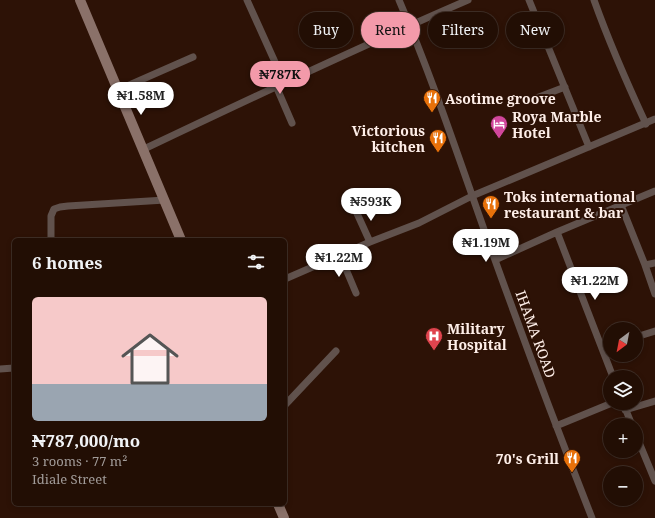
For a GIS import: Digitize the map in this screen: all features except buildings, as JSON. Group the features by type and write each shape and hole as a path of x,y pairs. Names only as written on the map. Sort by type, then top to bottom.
{"street":[{"path":"80,0 180,238"},
{"path":"247,0 284,82"},
{"name":"IHAMA ROAD","path":"399,0 404,12"},
{"path":"420,21 468,0"},
{"path":"529,0 589,147"},
{"path":"594,0 616,57 646,124"},
{"path":"144,149 361,47"},
{"name":"IHAMA ROAD","path":"419,48 451,133 472,196 556,426 592,518"},
{"path":"118,90 194,57"},
{"path":"276,86 292,123"},
{"path":"531,100 565,87"},
{"path":"287,279 370,242 419,223 472,196 655,119"},
{"path":"495,260 655,191"},
{"path":"51,238 51,216 54,209 60,207 165,200"},
{"path":"621,205 655,294"},
{"path":"355,209 370,242"},
{"path":"557,232 610,370"},
{"path":"340,255 356,293"},
{"path":"645,265 655,263"},
{"path":"643,335 655,331"},
{"path":"287,403 336,351"},
{"path":"0,369 12,368"},
{"path":"643,403 655,401"},
{"path":"556,426 603,407"},
{"path":"643,452 655,481"},
{"path":"279,506 284,518"}],"place":[{"name":"Asotime groove","path":"432,113"},
{"name":"Roya Marble Hotel","path":"499,139"},
{"name":"Victorious kitchen","path":"438,153"},
{"name":"Toks international restaurant & bar","path":"491,219"},
{"name":"Military Hospital","path":"434,351"},
{"name":"70's Grill","path":"572,473"}]}
